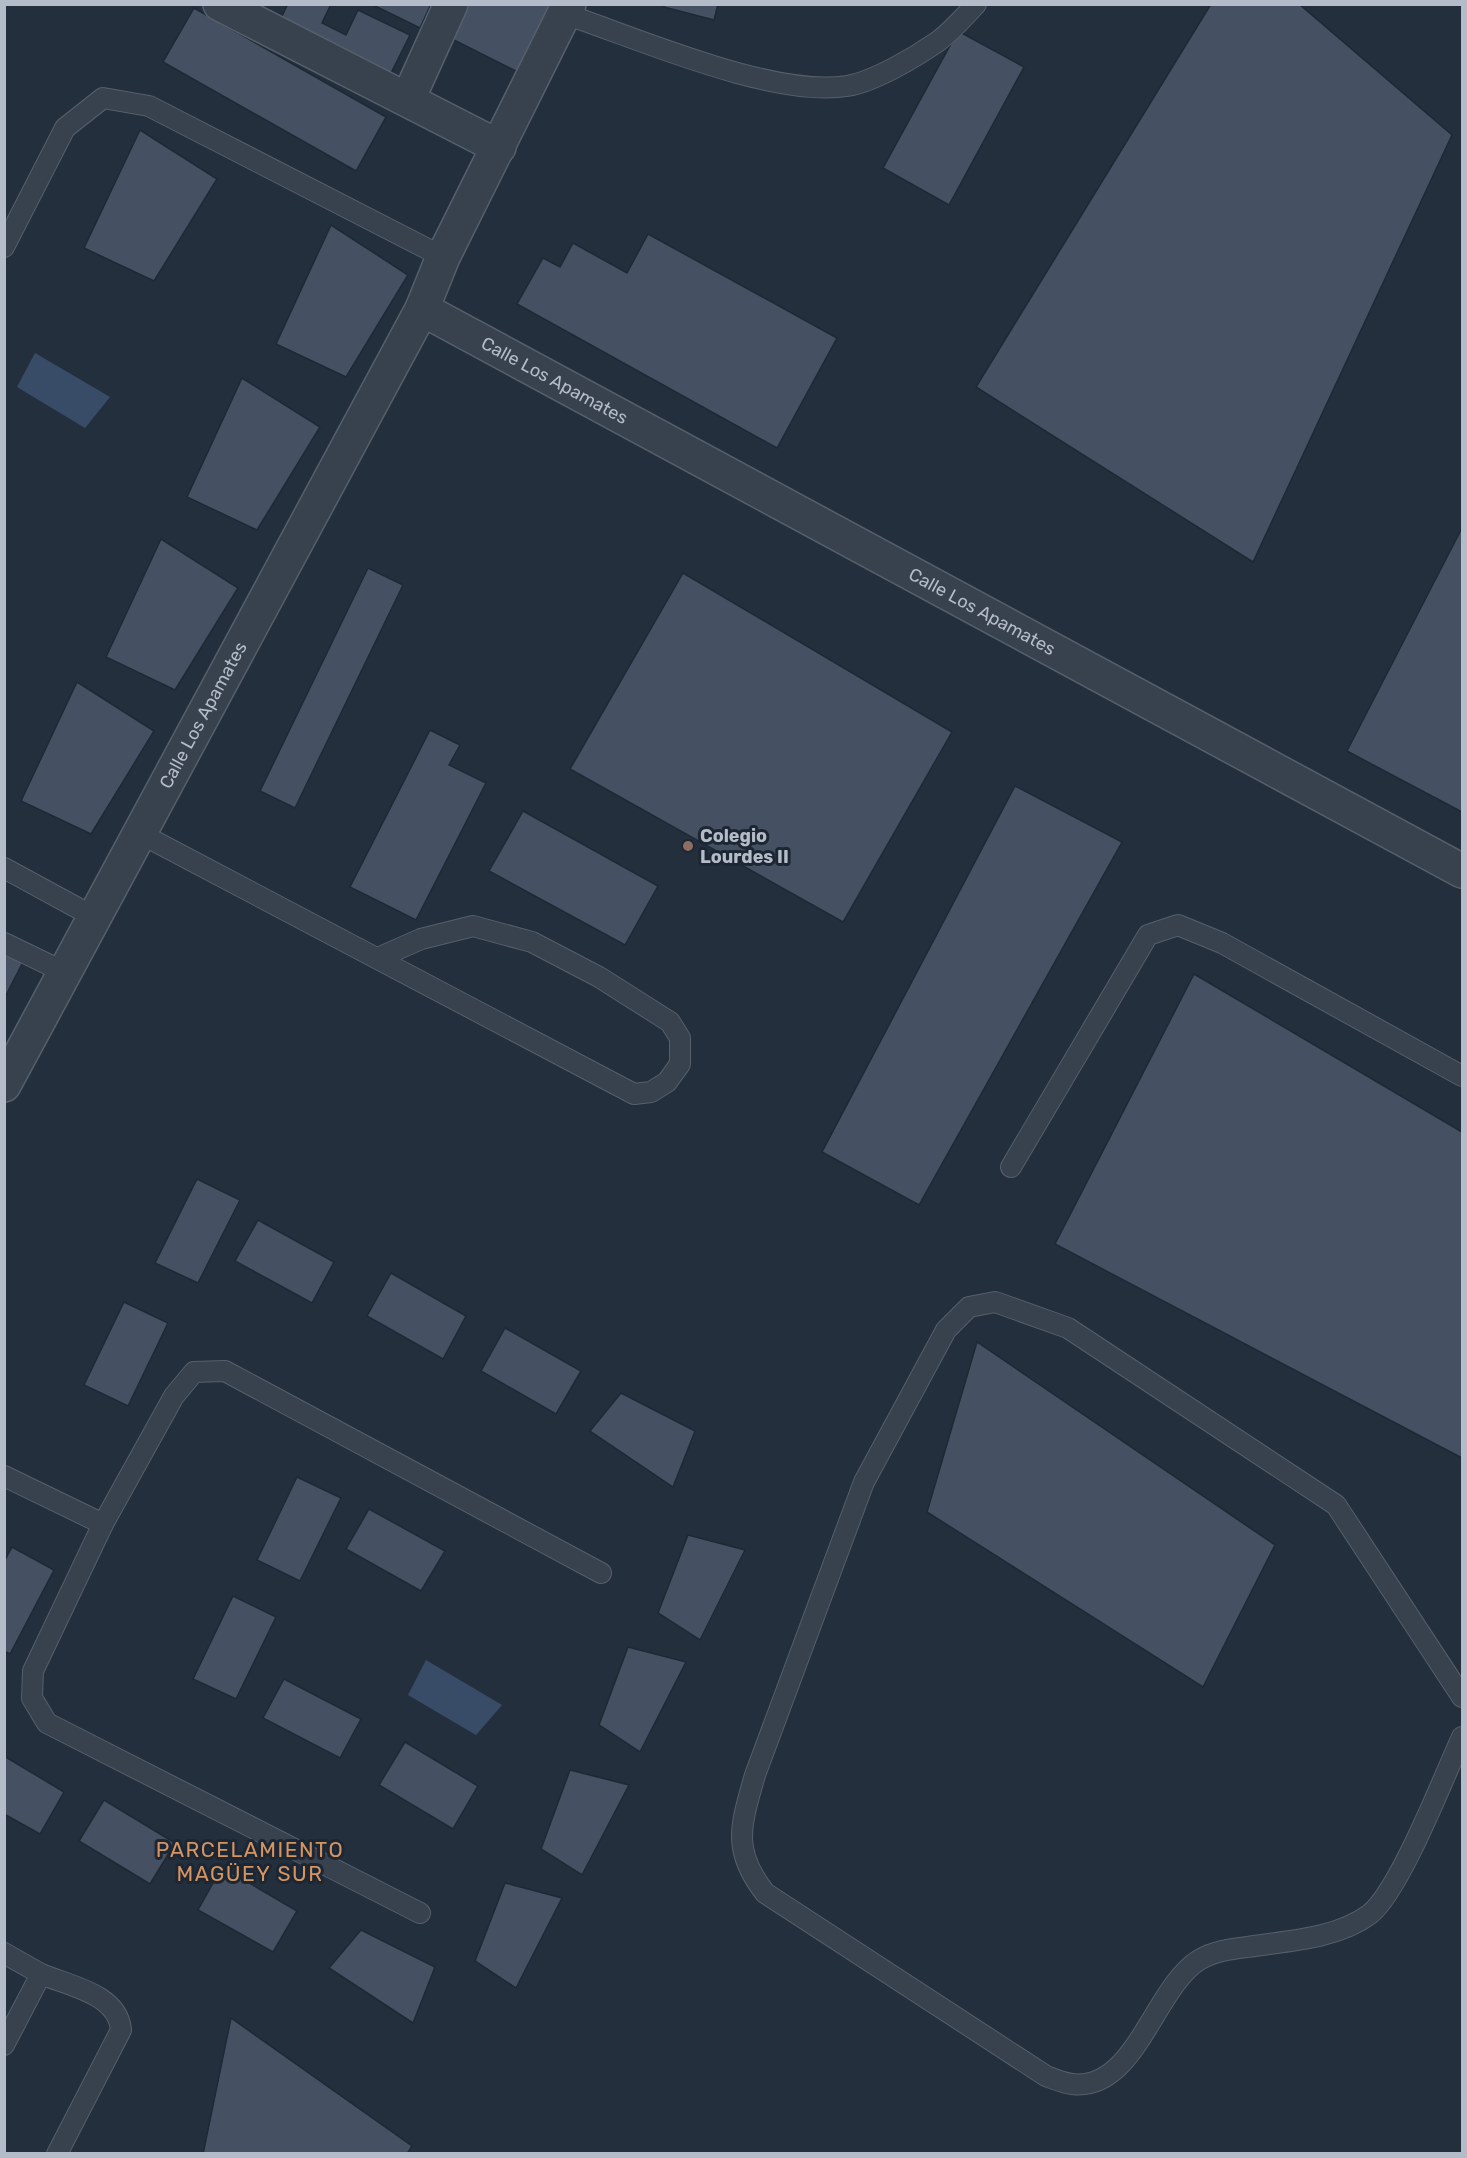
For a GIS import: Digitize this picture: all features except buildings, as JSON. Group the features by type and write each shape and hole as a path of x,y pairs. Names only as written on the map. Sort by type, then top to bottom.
{"street":[{"path":"220,4 261,14 408,99 499,147"},
{"path":"408,99 451,4"},
{"path":"422,309 443,257 567,9"},
{"name":"Calle Los Apamates","path":"4,1085 422,309 1462,871"}],"lane":[{"path":"567,9 744,75 804,86 846,86 873,78 938,42 976,4"},
{"path":"4,247 66,128 103,98 149,106 443,257"},
{"path":"141,834 634,1094 651,1092 667,1083 680,1064 680,1038 670,1022 599,977 532,942 473,926 420,939 378,958"},
{"path":"4,868 96,918"},
{"path":"1011,1167 1148,935 1178,926 1222,943 1462,1076"},
{"path":"4,943 66,973"},
{"path":"1462,1697 1336,1505 1068,1328 995,1302 969,1307 946,1330 864,1482 754,1774 743,1817 742,1848 749,1872 765,1893 1046,2076 1072,2084 1095,2082 1114,2072 1151,2023 1175,1981 1200,1960 1222,1951 1309,1937 1341,1928 1370,1913 1395,1881 1462,1737"},
{"path":"420,1913 47,1723 32,1698 33,1671 103,1524 174,1396 194,1372 225,1371 601,1573"},
{"path":"4,1476 103,1524"},
{"path":"4,1953 41,1974 102,1999 114,2007 120,2018 121,2030 61,2152"},
{"path":"4,2045 41,1974"}],"water":[{"path":"35,353 110,397 85,428 17,387"},
{"path":"426,1660 502,1705 476,1735 408,1695"}],"place":[{"name":"Colegio Lourdes II","path":"688,846"}],"district":[{"name":"PARCELAMIENTO MAGÜEY SUR","path":"250,1861"}]}
